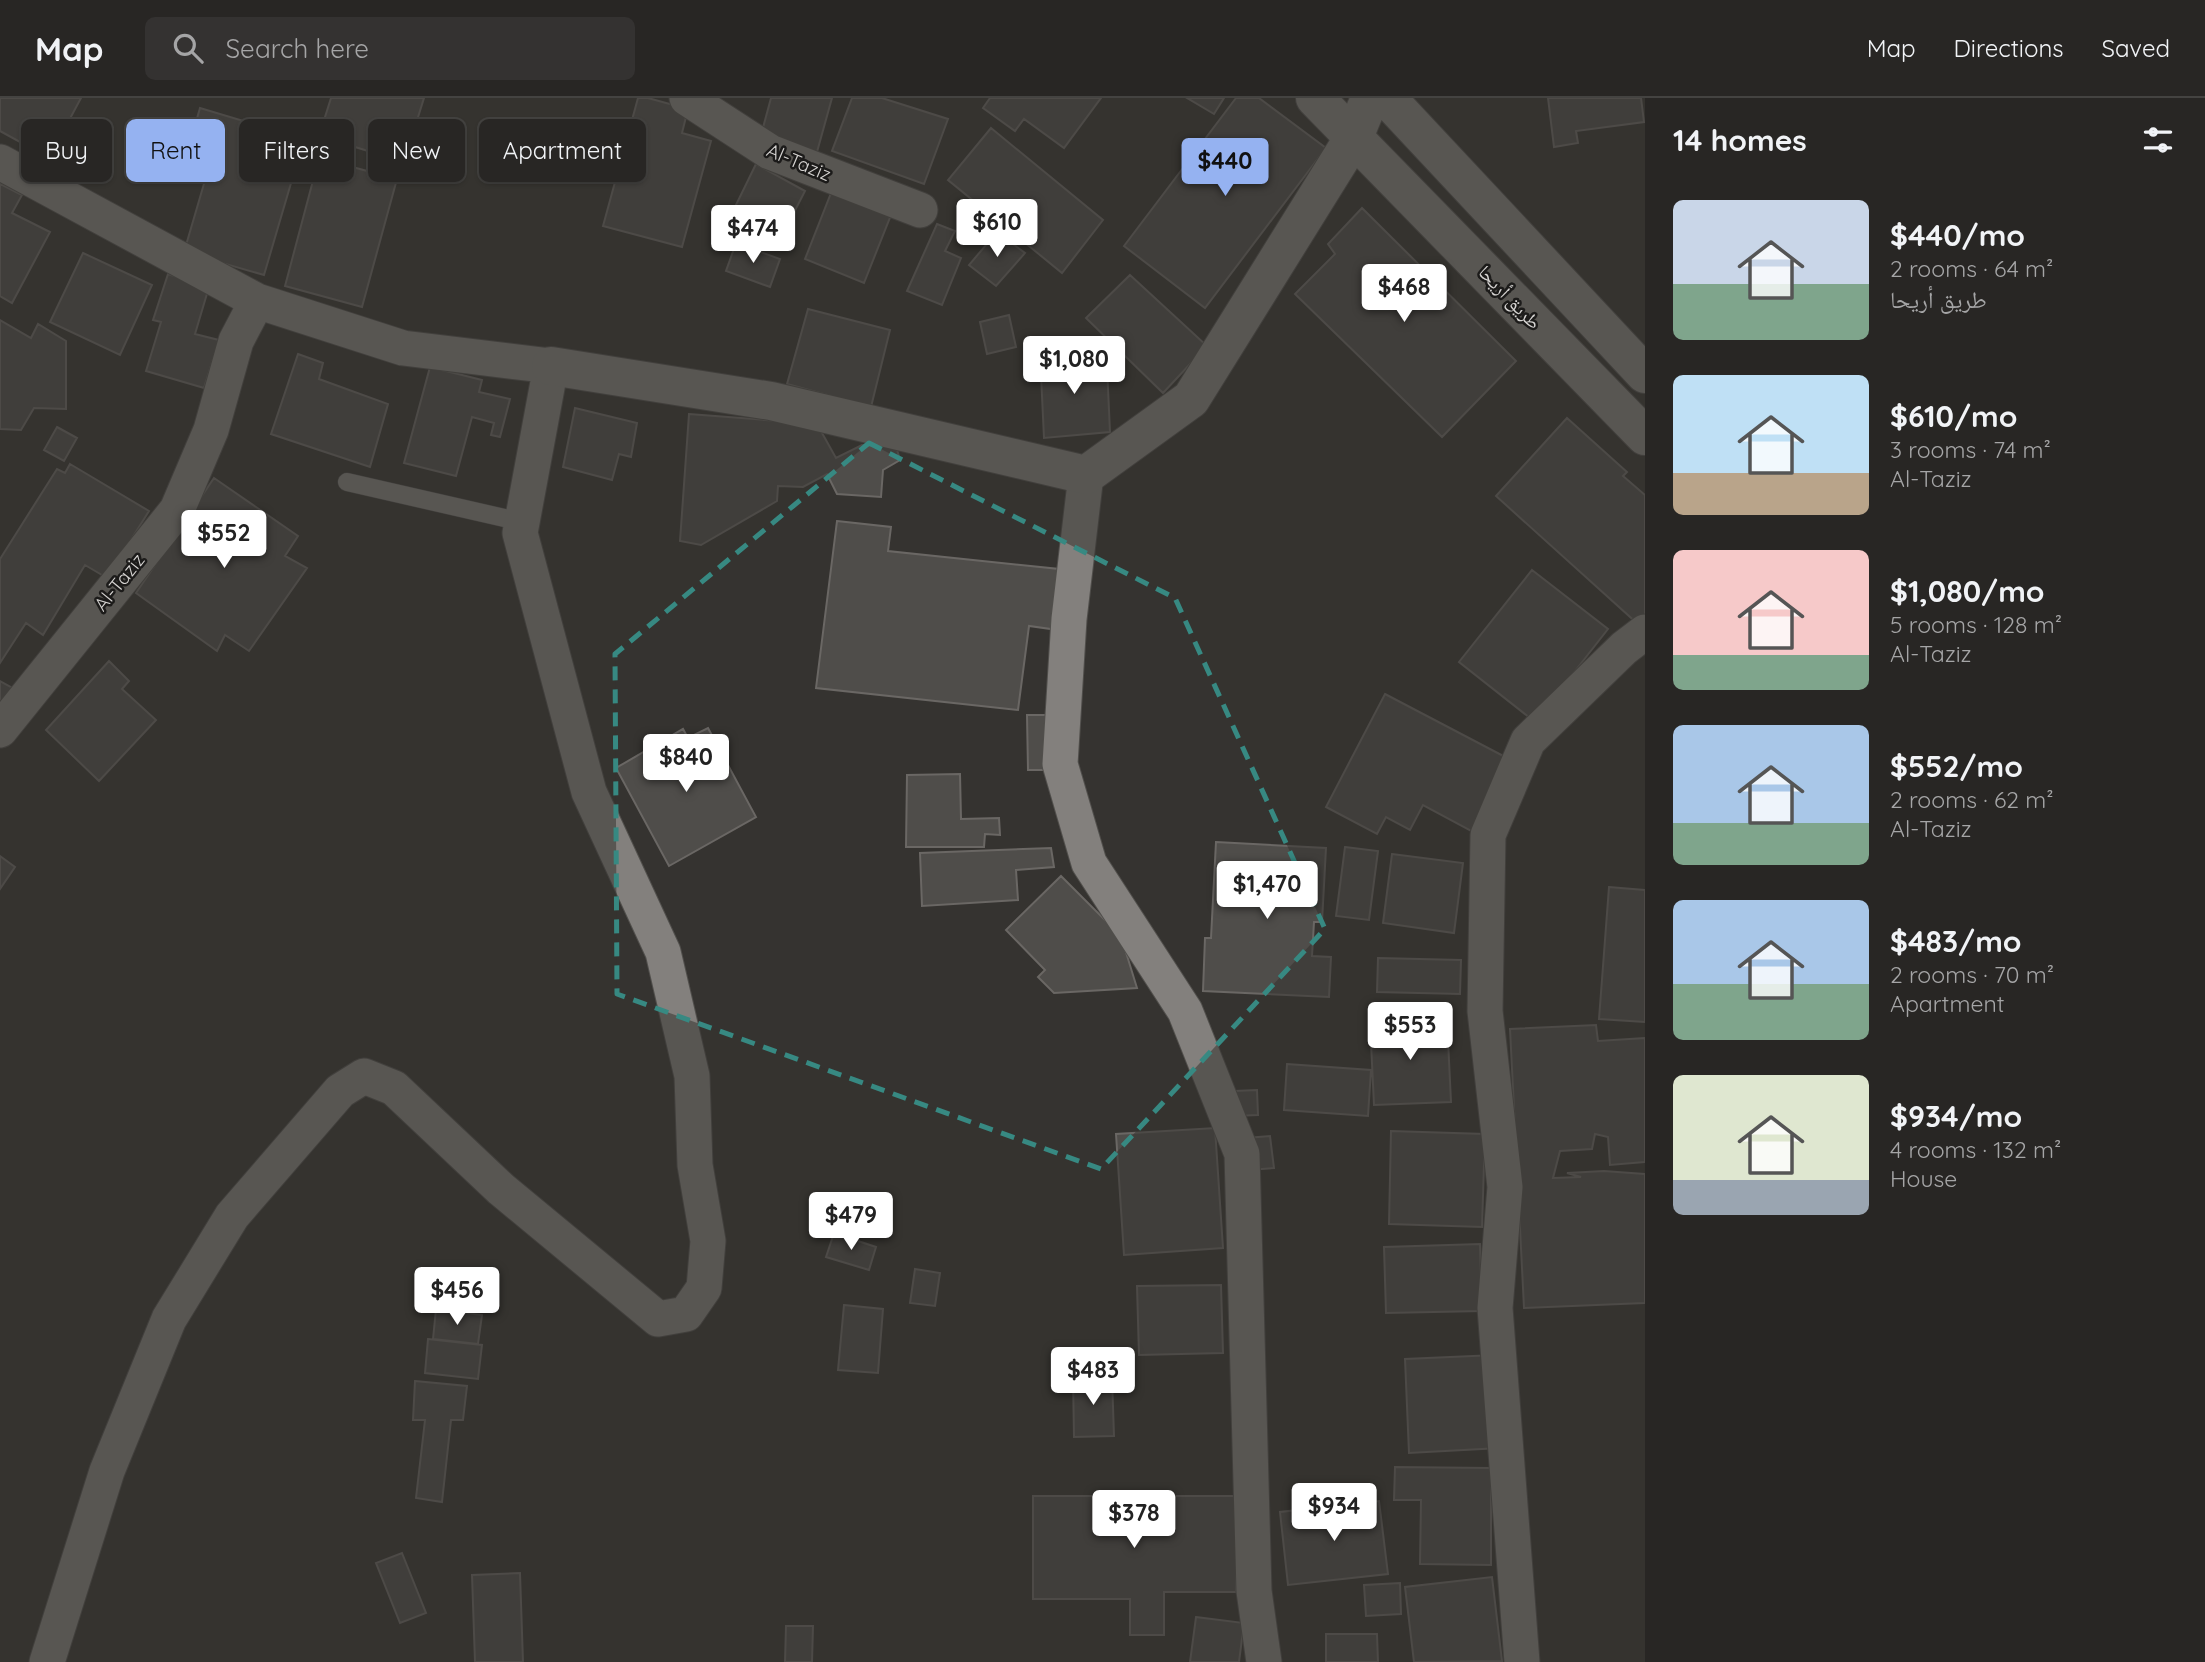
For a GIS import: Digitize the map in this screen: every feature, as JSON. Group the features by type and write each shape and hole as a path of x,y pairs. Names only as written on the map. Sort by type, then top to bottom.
{"street":[{"name":"Al-Taziz","path":"687,98 770,152 920,210"},
{"name":"طريق أريحا","path":"1315,98 1645,436"},
{"path":"1264,1662 1254,1591 1242,1154 1185,1011 1089,863 1060,764 1069,619 1086,475 1191,399 1354,137 1370,98"},
{"path":"1387,98 1645,374"},
{"path":"0,162 257,301 403,348 551,366 771,401 1086,475"},
{"name":"Al-Taziz","path":"0,730 177,510 211,430 236,341 257,301"},
{"path":"47,1662 107,1471 169,1319 232,1216 340,1091 364,1076 394,1088 501,1189 658,1319 686,1314 704,1288 708,1241 695,1165 692,1076 663,951 589,792 520,533 551,366"},
{"path":"1522,1662 1495,1308 1505,1187 1485,1011 1488,835 1528,741 1624,648 1645,632"}],"lane":[{"path":"347,482 522,522"}],"highlighted area":[{"path":"869,443 1175,598 1325,929 1101,1169 617,994 615,654"}],"building":[{"path":"0,98 81,98 70,119 21,119 21,143 0,131"},
{"path":"331,98 424,98 417,119 368,119 368,151 354,147 354,119 324,119"},
{"path":"638,98 648,98 688,109 682,133 711,141 682,247 603,226 615,182 646,182 646,119 632,119"},
{"path":"771,98 832,98 817,152 761,135"},
{"path":"852,98 882,98 948,119 924,184 832,151"},
{"path":"990,98 1101,98 1064,148 1024,119 1015,131 983,108"},
{"path":"1187,98 1224,98 1214,114"},
{"path":"1236,98 1259,98 1326,148 1205,308 1124,246"},
{"path":"1548,98 1641,98 1644,122 1576,131 1578,143 1554,147"},
{"path":"200,108 239,120 239,182 291,182 264,275 184,252 204,182 225,182 225,119 197,119"},
{"path":"991,128 1103,220 1062,273 948,180"},
{"path":"756,164 805,191 780,240 732,213"},
{"path":"354,167 368,171 368,182 396,182 362,307 285,286 313,182 354,182"},
{"path":"0,184 22,195 12,213 50,232 12,303 0,296"},
{"path":"831,193 891,215 864,283 805,259"},
{"path":"1362,208 1516,361 1442,437 1295,294 1335,254 1328,244"},
{"path":"937,224 955,231 945,251 961,258 942,305 907,291"},
{"path":"997,232 1025,253 996,286 969,265"},
{"path":"736,243 780,259 770,287 726,271"},
{"path":"83,253 152,285 120,355 50,322"},
{"path":"168,274 209,287 195,334 219,340 204,388 146,371 161,322 153,320"},
{"path":"1130,275 1207,346 1163,393 1086,318"},
{"path":"808,309 890,330 871,407 787,384"},
{"path":"1009,315 1016,347 987,354 980,322"},
{"path":"0,320 31,338 38,324 66,341 66,409 34,408 21,430 0,429"},
{"path":"1085,353 1087,366 1107,366 1110,432 1044,438 1040,354"},
{"path":"298,354 323,363 319,379 388,404 370,467 271,434"},
{"path":"430,367 482,380 479,392 510,399 500,437 491,435 494,423 472,417 456,476 404,463"},
{"path":"575,408 637,423 631,457 619,454 612,480 563,467"},
{"path":"689,414 817,424 836,458 862,445 896,446 900,460 883,470 881,497 837,494 827,474 803,487 778,486 777,501 701,545 680,541"},
{"path":"1567,418 1627,472 1623,476 1645,495 1645,619 1639,625 1496,496"},
{"path":"57,427 77,438 64,461 44,450"},
{"path":"70,464 149,511 107,578 85,565 43,635 26,623 0,663 0,559 57,469 65,473"},
{"path":"214,478 298,536 285,556 307,568 249,651 225,635 217,651 136,593"},
{"path":"837,521 891,527 888,551 1059,569 1051,629 1029,626 1018,710 816,688"},
{"path":"1532,570 1608,629 1535,722 1459,662"},
{"path":"109,661 129,681 122,689 156,720 99,781 46,730"},
{"path":"0,681 16,690 0,718"},
{"path":"1385,694 1511,760 1473,832 1423,805 1410,830 1386,817 1377,834 1326,807"},
{"path":"1027,715 1055,715 1056,770 1028,770"},
{"path":"708,728 756,817 669,866 616,768 683,729 688,738"},
{"path":"960,774 961,819 999,818 1000,835 985,834 984,847 906,847 907,775"},
{"path":"1216,842 1326,848 1322,922 1314,922 1312,956 1331,957 1329,997 1203,991 1205,938 1211,938"},
{"path":"1345,847 1378,851 1369,920 1336,916"},
{"path":"1051,848 1054,867 1016,870 1018,900 922,906 920,853"},
{"path":"1392,854 1463,863 1454,933 1383,923"},
{"path":"0,856 15,867 0,889"},
{"path":"1061,876 1121,936 1137,988 1054,993 1038,977 1045,970 1006,930"},
{"path":"1609,887 1645,890 1645,1022 1599,1019"},
{"path":"1378,958 1461,960 1460,994 1377,992"},
{"path":"1447,1019 1451,1102 1374,1105 1370,1022"},
{"path":"1596,1025 1598,1041 1645,1038 1645,1162 1610,1165 1608,1137 1595,1134 1592,1149 1560,1151 1553,1178 1581,1177 1567,1173 1604,1171 1645,1174 1645,1303 1524,1308 1510,1029"},
{"path":"1287,1064 1371,1070 1368,1116 1284,1110"},
{"path":"1257,1090 1258,1115 1235,1116 1234,1091"},
{"path":"1215,1128 1223,1248 1124,1255 1116,1134"},
{"path":"1391,1131 1485,1134 1482,1227 1389,1224"},
{"path":"1270,1136 1274,1168 1249,1170 1246,1138"},
{"path":"834,1233 876,1247 869,1270 826,1257"},
{"path":"1480,1244 1482,1311 1386,1313 1384,1247"},
{"path":"915,1269 940,1273 935,1306 910,1303"},
{"path":"1221,1285 1223,1353 1139,1355 1137,1286"},
{"path":"844,1305 883,1309 878,1373 838,1370"},
{"path":"436,1309 482,1315 478,1344 433,1339"},
{"path":"428,1339 482,1345 478,1379 425,1373"},
{"path":"1495,1355 1500,1448 1409,1453 1405,1359"},
{"path":"1112,1377 1114,1436 1074,1437 1073,1378"},
{"path":"415,1381 467,1386 463,1420 451,1420 442,1502 416,1498 425,1420 413,1420"},
{"path":"1395,1467 1491,1468 1491,1565 1420,1564 1421,1500 1394,1500"},
{"path":"1033,1496 1236,1496 1236,1592 1164,1592 1164,1635 1130,1635 1130,1599 1033,1599"},
{"path":"1379,1501 1388,1574 1288,1585 1280,1512"},
{"path":"402,1553 426,1613 400,1623 376,1563"},
{"path":"520,1573 523,1662 475,1662 472,1575"},
{"path":"1492,1577 1502,1661 1414,1662 1405,1587"},
{"path":"1400,1583 1401,1614 1366,1616 1364,1585"},
{"path":"1196,1617 1244,1623 1239,1662 1190,1662"},
{"path":"786,1626 813,1626 812,1662 785,1662"},
{"path":"1326,1634 1377,1634 1378,1662 1326,1662"}]}
